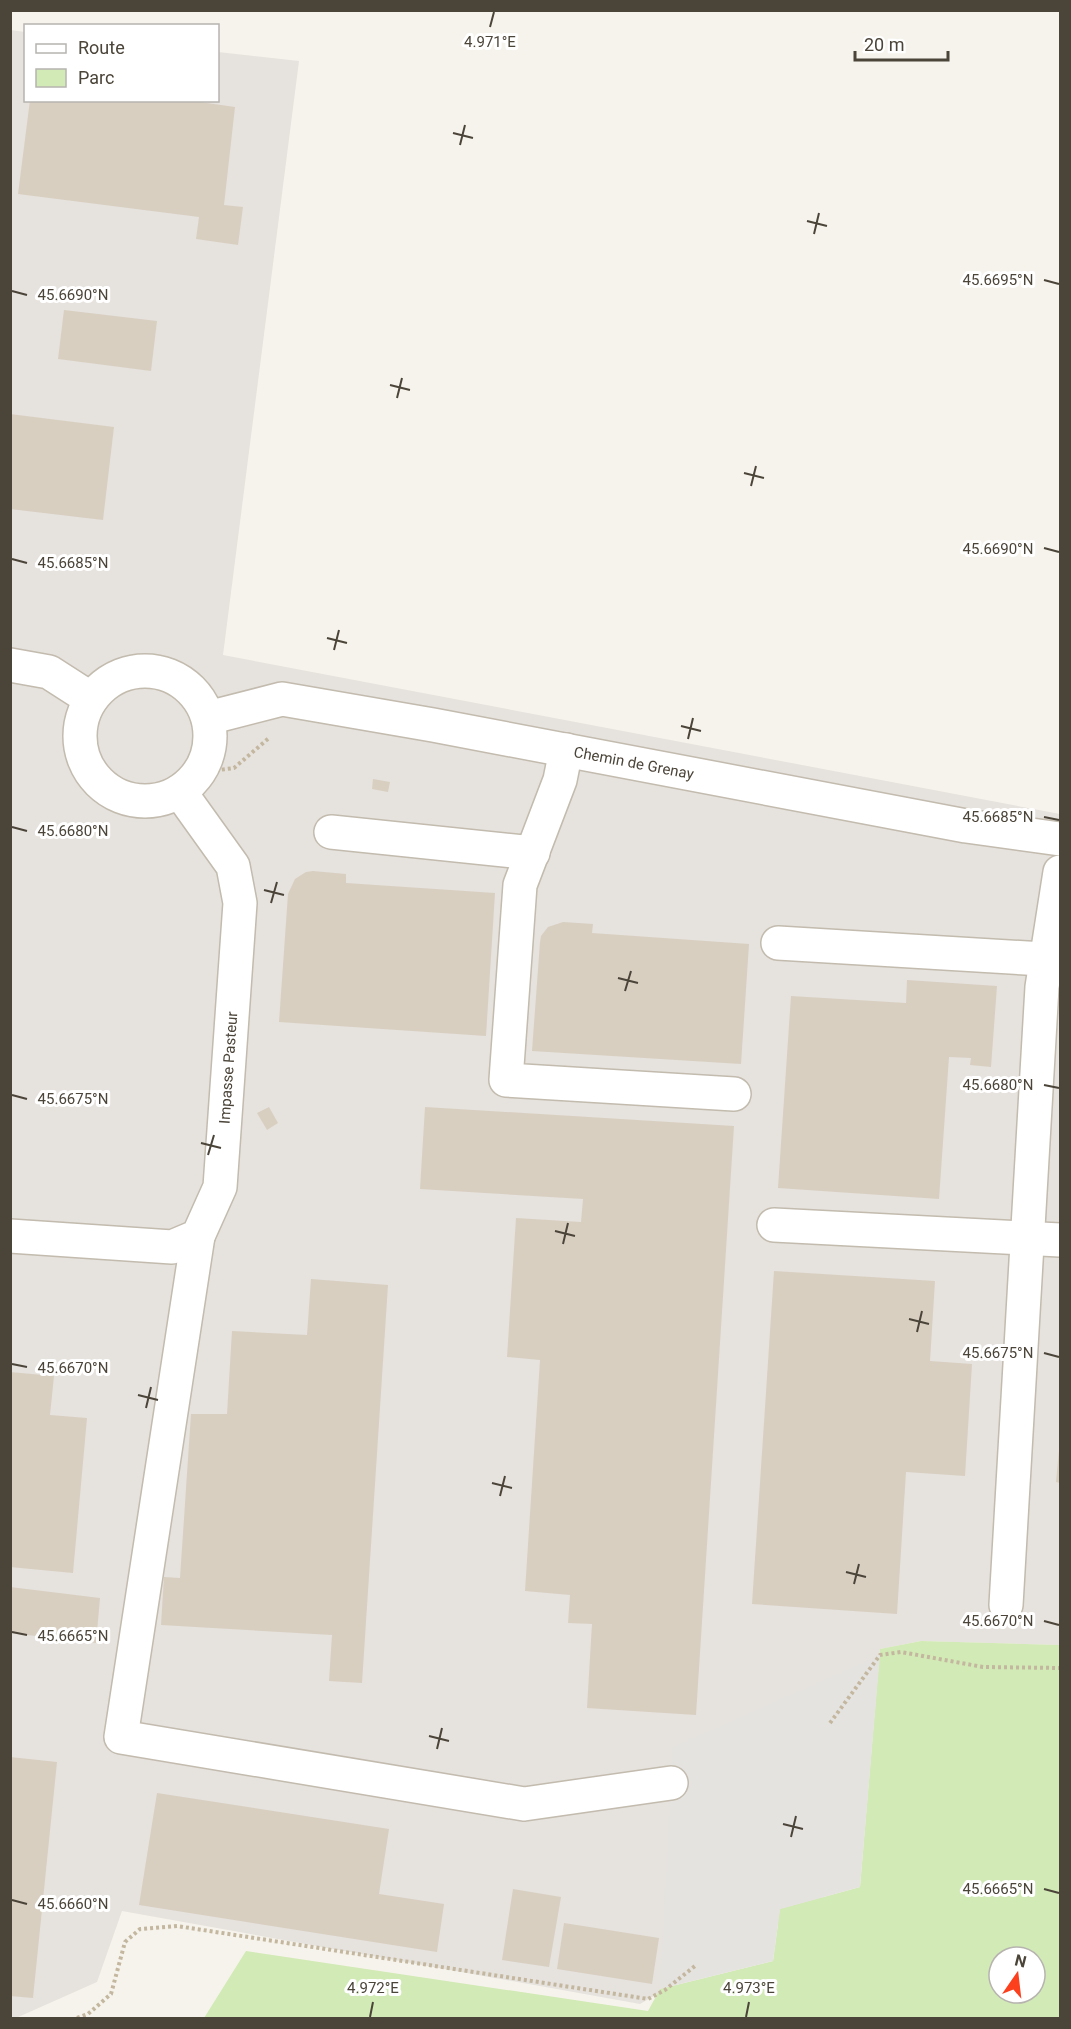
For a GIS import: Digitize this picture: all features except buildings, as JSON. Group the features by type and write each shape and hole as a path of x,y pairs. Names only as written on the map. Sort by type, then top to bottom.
{"street":[{"path":"10,665 49,672 91,699"},
{"path":"145,671 166,674 184,684 199,699 208,718 210,746 200,773 180,792 162,800 142,802 122,798 105,788 92,774 83,756 80,737 82,717 91,699 106,684 124,675 145,671"},
{"name":"Chemin de Grenay","path":"208,718 282,699 966,826 1060,839"},
{"path":"566,750 560,780 520,885 506,1080 734,1094"},
{"name":"Impasse Pasteur","path":"180,792 233,866 240,903 220,1187 198,1236 121,1737 524,1804 671,1783"},
{"path":"331,832 532,852"},
{"path":"1006,1605 1042,987 1053,960 1060,872"},
{"path":"778,943 1053,960"},
{"path":"774,1225 1060,1240"},
{"path":"10,1236 172,1247 198,1236"}],"path":[{"path":"830,1723 880,1654 901,1652 982,1667 1060,1668"},
{"path":"77,2019 88,2014 111,1994 125,1942 140,1929 159,1927 177,1926 648,1998 665,1990 695,1966"}],"shaded area":[{"path":"10,30 24,32 24,102 219,102 219,52 299,61 223,655 1060,814 1060,1645 921,1641 880,1649 857,1877 640,2004 122,1911 97,1982 16,2018 11,2018"},
{"path":"880,1655 860,1887 780,1909 773,1961 660,1989 673,1747"}],"green space":[{"path":"921,1641 1060,1645 1060,2018 204,2018 246,1951 648,2011 660,1989 773,1961 780,1909 860,1887 880,1649"}]}
